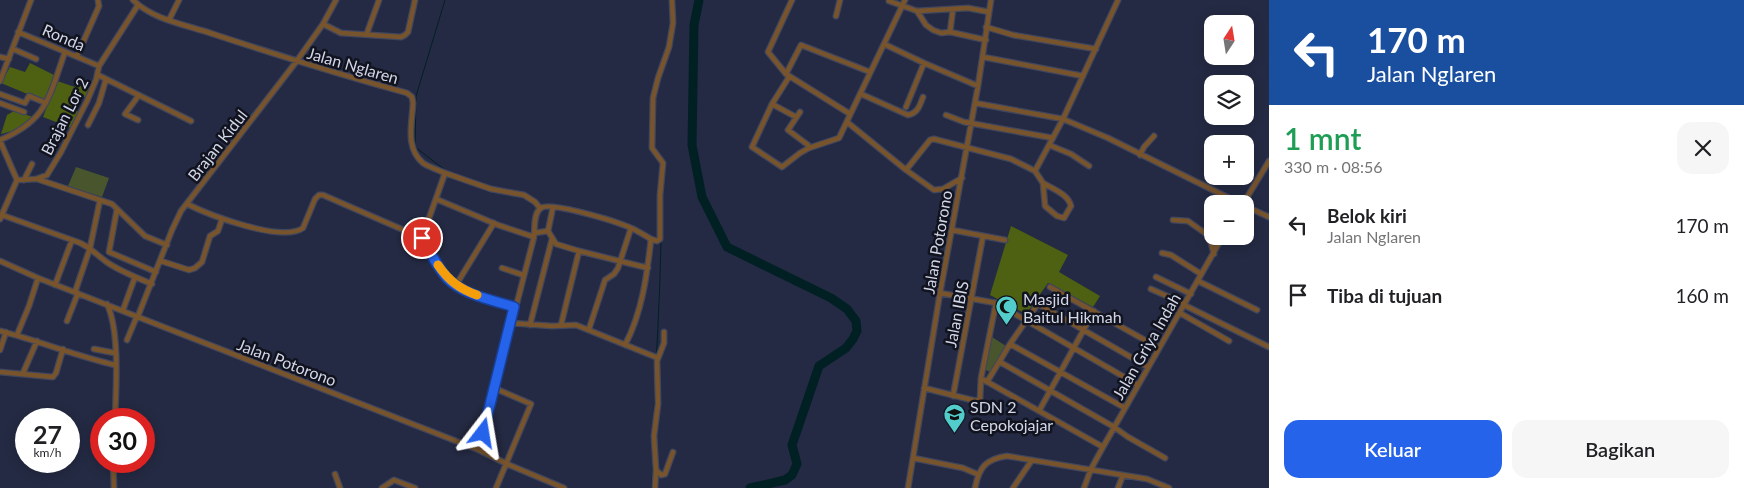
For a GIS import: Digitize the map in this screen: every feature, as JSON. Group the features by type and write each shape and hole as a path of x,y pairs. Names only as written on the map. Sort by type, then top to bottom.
{"street":[{"path":"0,81 31,0"},
{"path":"77,56 99,6 98,0"},
{"name":"Jalan Nglaren","path":"133,0 138,5 169,20 296,62 407,93 412,97 413,103 411,144 413,151 424,163 445,173"},
{"path":"169,20 179,0"},
{"name":"Brajan Kidul","path":"127,340 152,284 176,221 186,204 296,62 323,24 336,0"},
{"path":"367,33 379,0"},
{"path":"323,24 341,33 406,35 416,0"},
{"path":"479,450 514,307 534,235 536,216 540,208 543,206 553,207 598,217 631,228 651,239 657,241 660,239 660,195 663,163 652,148 653,93 669,47 673,23 672,0"},
{"path":"792,0 768,52 788,75 850,114"},
{"path":"836,16 840,0"},
{"path":"889,0 917,11 968,8 989,12"},
{"path":"870,72 801,45 752,147 782,168 809,148 836,140 861,94 905,0"},
{"name":"Jalan Potorono","path":"908,488 940,293 968,148 991,0"},
{"path":"1035,171 1063,120 1118,0"},
{"name":"Brajan Lor 2","path":"36,179 47,174 58,158 87,101 98,75 99,66 138,5"},
{"path":"950,32 953,9"},
{"path":"917,11 926,25 933,30 986,40"},
{"path":"986,27 1013,35 1096,49"},
{"name":"Ronda","path":"18,32 99,66"},
{"path":"884,44 978,86"},
{"path":"13,49 36,58"},
{"path":"65,52 46,103 35,119 17,133 0,142 17,180 1,217 72,240 90,248 105,261 135,278 152,284"},
{"path":"0,57 9,60"},
{"path":"983,58 1083,76"},
{"path":"906,107 924,63"},
{"path":"98,75 191,121"},
{"path":"88,124 99,103 106,79"},
{"path":"0,94 25,104 29,96 46,103"},
{"path":"861,94 908,115 914,114 924,97"},
{"path":"138,120 125,114 139,95"},
{"path":"0,103 24,112"},
{"path":"975,103 1063,120 1108,138 1224,195"},
{"path":"772,104 796,117"},
{"path":"800,112 788,130 808,145"},
{"path":"946,115 971,123 1053,138"},
{"path":"847,122 934,190 943,189 962,178"},
{"path":"1140,155 1154,136"},
{"path":"906,170 930,140 934,139 1011,159 1035,171 1043,182 1070,202 1071,206 1064,218 1048,211 1045,206 1043,182"},
{"path":"1049,144 1089,166"},
{"path":"1248,195 1269,161"},
{"path":"24,180 32,164"},
{"path":"422,238 445,173 491,189 524,195 531,198 540,208"},
{"path":"17,180 36,179 112,204 145,236 167,245"},
{"path":"186,204 222,219 283,233 294,233 303,228 315,199 319,195 323,195 422,238 445,275 456,285 470,292 514,307"},
{"path":"436,199 494,223 534,235 548,231"},
{"path":"67,321 90,248 100,200"},
{"path":"553,207 548,231 556,244 648,268"},
{"path":"117,209 109,252 156,272"},
{"path":"1254,210 1269,217"},
{"path":"161,261 189,270 196,268 202,262 210,236 218,230 222,219"},
{"path":"1173,220 1188,221 1209,236 1214,254"},
{"path":"456,285 494,223"},
{"path":"589,329 605,280 614,274 631,228"},
{"path":"952,230 1005,240"},
{"name":"Jalan IBIS","path":"953,396 982,236"},
{"path":"530,324 552,238"},
{"path":"625,345 638,314 648,268 651,239"},
{"path":"55,285 72,240"},
{"name":"Jalan Griya Indah","path":"1084,488 1091,469 1114,427 1218,245"},
{"path":"561,325 579,251"},
{"path":"1162,253 1171,255 1201,274"},
{"name":"Jalan Potorono","path":"0,261 55,285 479,450 564,488"},
{"path":"502,268 523,275"},
{"path":"1156,277 1191,294"},
{"path":"17,336 38,278"},
{"path":"123,310 135,278"},
{"path":"1198,281 1257,310"},
{"path":"1050,287 1159,348"},
{"path":"1151,289 1269,347"},
{"path":"940,293 996,303 1138,385"},
{"path":"924,388 953,396 979,400 981,378 996,303"},
{"path":"107,304 113,321 115,408"},
{"path":"987,382 1025,321 1035,307 1040,305 1148,367"},
{"path":"1039,411 1094,311"},
{"path":"1180,314 1230,342"},
{"path":"511,323 576,325 656,357"},
{"path":"0,331 63,349 88,359 115,365"},
{"path":"0,350 6,332"},
{"path":"655,488 654,436 658,404 656,357 662,351 664,332"},
{"path":"23,373 37,341"},
{"path":"1010,344 1125,408"},
{"path":"0,372 55,376 63,349"},
{"path":"94,349 115,353"},
{"path":"1000,362 1165,458"},
{"path":"981,378 1103,447"},
{"path":"494,388 531,404 496,488"},
{"path":"656,470 661,475 665,474 673,452"},
{"path":"975,488 977,474 985,464 991,460 1007,456 1147,479 1169,488"},
{"path":"913,458 963,468 977,474"},
{"path":"1012,488 1032,460"},
{"path":"114,473 114,488"},
{"path":"335,474 340,488"},
{"path":"1118,488 1123,475"},
{"path":"382,488 394,480 415,488"}],"green space":[{"path":"30,63 54,75 44,101 1,83 10,67 25,72"},
{"path":"57,81 75,87 76,83 89,88 86,97 79,96 73,108 80,113 74,129 43,117"},
{"path":"14,111 33,117 16,130 1,134 7,115"},
{"path":"76,167 109,178 102,197 68,186"},
{"path":"1011,226 1068,255 1059,272 1100,296 1093,307 1048,283 1026,314 990,295"},
{"path":"992,337 1006,346 990,372 984,369"}],"waterway":[{"path":"445,0 416,96 415,147 445,170"},
{"path":"675,0 675,14"},
{"path":"699,0 694,25 692,145 702,197 727,247 831,298 847,309 856,321 857,331 846,348 819,366 792,445 797,464 792,475 785,480 750,488"},
{"path":"658,153 664,160 663,162"},
{"path":"654,416 661,240"},
{"path":"652,488 653,463"}],"slow traffic":[{"path":"438,265 452,282 460,288 477,295"}],"place":[{"name":"Masjid Baitul Hikmah","path":"1007,326"},
{"name":"SDN 2 Cepokojajar","path":"954,434"}],"route":[{"path":"422,238 445,275 460,288 514,307 483,433"}]}
